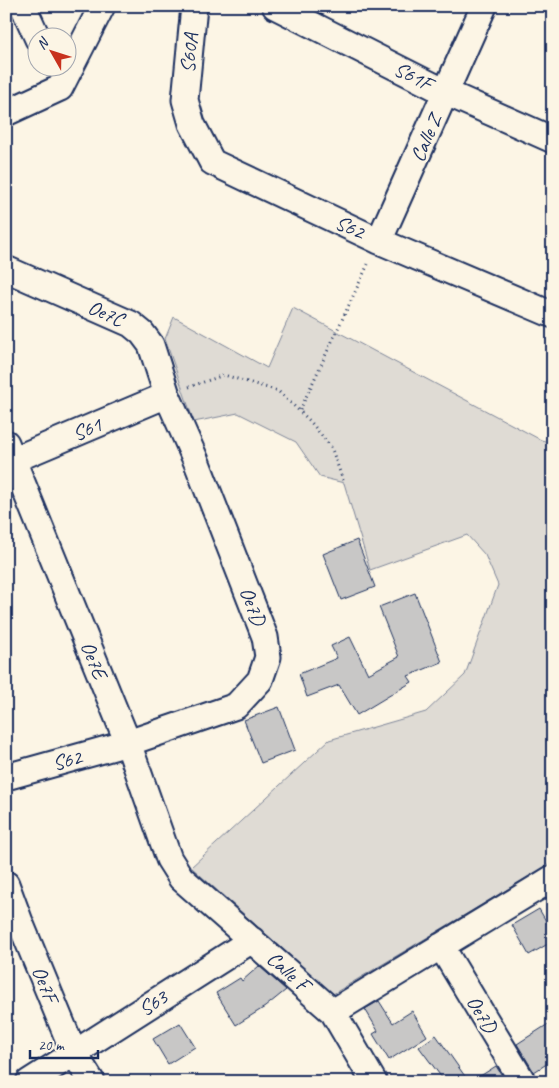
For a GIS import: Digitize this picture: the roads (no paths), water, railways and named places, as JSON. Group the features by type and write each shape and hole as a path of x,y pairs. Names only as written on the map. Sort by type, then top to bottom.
{"street":[{"path":"23,6 33,28"},
{"path":"78,43 102,6"},
{"name":"S60A","path":"185,100 194,6"},
{"name":"S61F","path":"276,6 446,93 553,140"},
{"name":"Calle Z","path":"379,241 484,6"},
{"path":"6,113 55,78"},
{"name":"S62","path":"185,100 192,124 212,162 379,241 553,315"},
{"name":"Oe7C","path":"6,269 131,324 151,345 167,395"},
{"name":"S61","path":"8,456 167,395"},
{"name":"Oe7D","path":"128,743 236,706 260,680 268,657 265,637 197,463 167,395"},
{"name":"Oe7E","path":"8,456 128,743 169,859 181,878"},
{"name":"S62","path":"6,777 128,743"},
{"name":"Calle F","path":"181,878 333,1012 374,1082"},
{"path":"333,1012 553,878"},
{"name":"Oe7F","path":"6,884 74,1054 92,1082"},
{"name":"S63","path":"29,1082 252,940"},
{"name":"Oe7D","path":"441,946 522,1082"}]}
